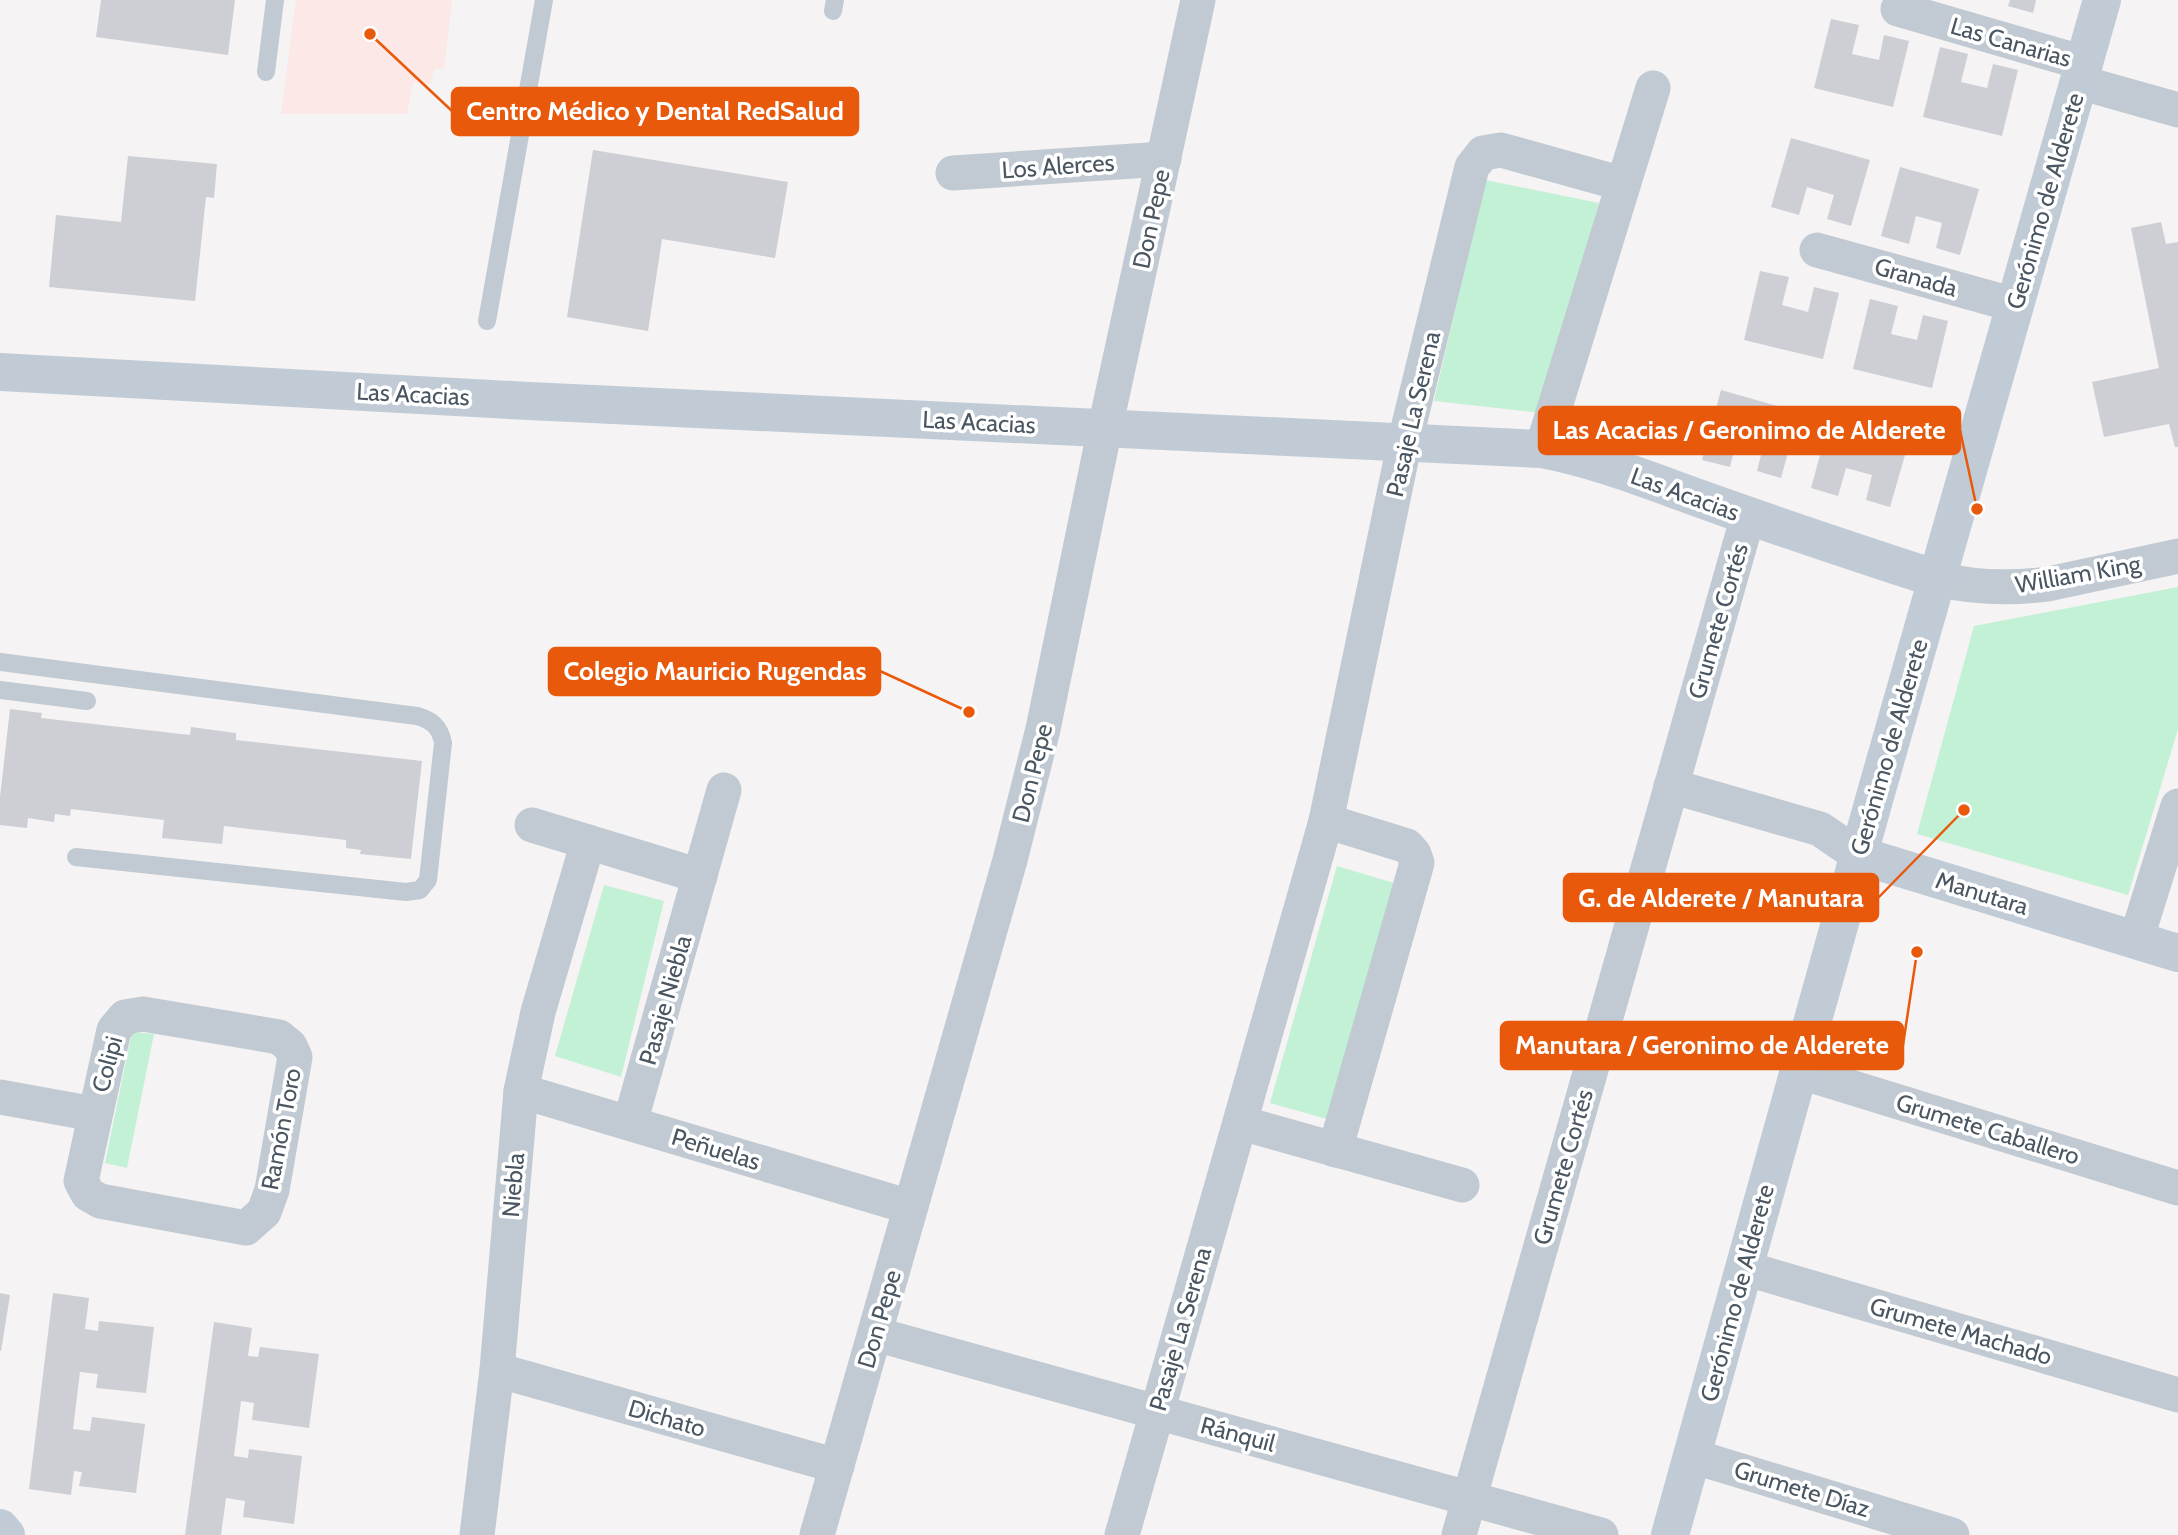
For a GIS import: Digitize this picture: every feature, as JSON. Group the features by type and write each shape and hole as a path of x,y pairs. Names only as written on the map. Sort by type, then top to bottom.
{"main road":[{"name":"Gerónimo de Alderete","path":"1670,1535 1858,855 2102,0"},
{"name":"Las Acacias","path":"0,372 529,401 1542,449 1593,461 1937,579"},
{"name":"Manutara","path":"1858,855 2178,953"},
{"path":"0,1528 6,1535"}],"street":[{"name":"Don Pepe","path":"817,1535 1006,873 1043,729 1198,0"},
{"name":"Las Canarias","path":"1898,9 2082,73 2178,110"},
{"path":"1542,449 1653,88"},
{"name":"Pasaje La Serena","path":"1122,1535 1326,821 1405,441 1472,167 1483,153 1501,150 1623,184"},
{"name":"Los Alerces","path":"953,173 1164,159"},
{"name":"Granada","path":"1817,250 2015,305"},
{"name":"Grumete Cortés","path":"1459,1535 1748,516"},
{"name":"William King","path":"1937,579 1965,586 2027,586 2178,556"},
{"name":"Manutara","path":"1671,786 1820,829 1858,855"},
{"name":"Pasaje Niebla","path":"630,1124 724,790"},
{"path":"2136,940 2178,806"},
{"path":"1326,821 1407,846 1417,863 1335,1150"},
{"path":"532,825 700,876"},
{"name":"Niebla","path":"477,1535 497,1370 522,1091 538,1012 588,842"},
{"name":"Colipi","path":"88,1194 81,1181 94,1114 114,1030 125,1017 143,1014 279,1037 290,1046"},
{"name":"Ramón Toro","path":"88,1194 100,1201 246,1228 264,1212 272,1190 295,1057 290,1046"},
{"name":"Grumete Caballero","path":"1798,1071 2178,1188"},
{"name":"Peñuelas","path":"522,1091 910,1208"},
{"name":"Colipi","path":"0,1097 94,1114"},
{"path":"1241,1123 1462,1185"},
{"name":"Grumete Machado","path":"1744,1268 2178,1395"},
{"name":"Ránquil","path":"875,1334 1601,1535"},
{"name":"Dichato","path":"497,1370 837,1466"},
{"name":"Grumete Díaz","path":"1692,1456 1952,1535"}],"lane":[{"path":"266,72 275,0"},
{"path":"488,321 544,0"},
{"path":"0,662 417,716 428,719 442,734 428,880 420,890 406,892 76,857"},
{"path":"0,690 86,701"}],"shaded area":[{"path":"296,0 452,0 444,69 434,69 431,84 413,82 407,114 281,114"}],"green space":[{"path":"1485,180 1599,203 1542,413 1434,401"},
{"path":"2178,587 2178,729 2128,895 1917,834 1974,626"},
{"path":"1337,866 1394,883 1327,1119 1270,1103"},
{"path":"604,885 664,901 621,1077 555,1056"},
{"path":"132,1032 154,1034 127,1168 105,1163"}],"building":[{"path":"101,0 235,0 228,55 96,37"},
{"path":"2010,0 2036,0 2033,13 2008,6"},
{"path":"1831,19 1859,25 1852,54 1879,60 1884,35 1909,41 1893,107 1814,88"},
{"path":"1940,47 1968,54 1961,82 1987,88 1993,64 2018,70 2002,136 1923,117"},
{"path":"1791,138 1870,160 1851,226 1827,219 1834,195 1807,187 1799,215 1771,207"},
{"path":"593,150 788,182 775,258 662,239 648,331 567,317"},
{"path":"128,156 217,164 214,198 206,197 195,301 49,287 56,215 121,222"},
{"path":"1900,167 1979,189 1960,255 1936,248 1942,223 1916,216 1909,244 1881,236"},
{"path":"2161,222 2166,244 2178,242 2178,447 2175,447 2169,424 2104,437 2092,382 2159,368 2131,228"},
{"path":"1760,271 1789,277 1782,305 1808,312 1814,287 1839,293 1823,359 1744,340"},
{"path":"1870,299 1898,306 1891,334 1917,340 1923,315 1948,321 1932,388 1853,369"},
{"path":"1721,390 1799,412 1781,478 1757,471 1763,447 1737,439 1730,467 1702,460"},
{"path":"1830,419 1909,441 1890,507 1866,500 1872,475 1846,468 1838,496 1811,488"},
{"path":"10,709 42,713 41,718 190,735 191,727 236,733 236,740 422,761 411,859 360,854 361,850 346,848 346,840 224,826 222,844 162,838 164,820 71,809 70,816 55,814 54,822 28,818 27,828 0,825 0,797"},
{"path":"0,1293 10,1295 1,1351 0,1351"},
{"path":"53,1293 89,1298 85,1329 98,1331 99,1321 154,1327 146,1393 96,1388 98,1374 80,1372 73,1429 90,1431 92,1417 145,1424 136,1493 79,1486 82,1472 74,1471 71,1495 29,1489"},
{"path":"214,1322 252,1328 248,1356 258,1357 260,1347 319,1354 309,1428 252,1420 254,1403 241,1401 234,1456 248,1458 249,1449 302,1456 294,1524 243,1517 245,1501 226,1498 221,1535 185,1535"}],"place":[{"name":"Centro Médico y Dental RedSalud","path":"370,34"},
{"name":"Las Acacias / Geronimo de Alderete","path":"1977,509"},
{"name":"Colegio Mauricio Rugendas","path":"969,712"},
{"name":"G. de Alderete / Manutara","path":"1964,810"},
{"name":"Manutara / Geronimo de Alderete","path":"1917,952"}]}
